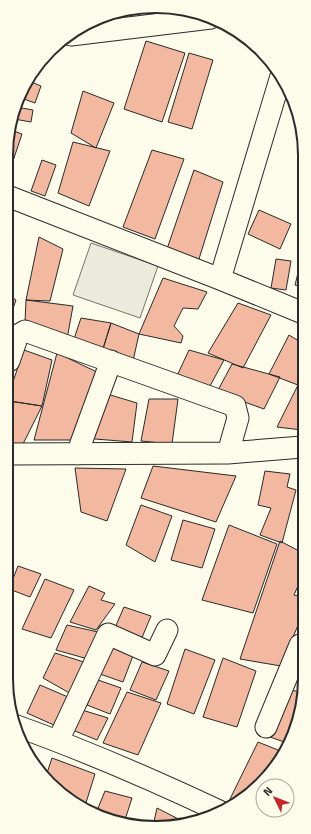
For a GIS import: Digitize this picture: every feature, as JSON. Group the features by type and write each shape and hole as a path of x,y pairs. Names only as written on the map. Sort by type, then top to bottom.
{"street":[{"path":"81,34 197,20"},
{"path":"220,279 279,84"},
{"path":"13,198 220,279 298,311"},
{"path":"13,350 18,335 25,331 235,406 238,418 228,453"},
{"path":"77,454 111,362"},
{"path":"13,454 228,453 298,447"},
{"path":"58,741 108,634 155,655 167,630"},
{"path":"266,727 298,650"},
{"path":"22,728 58,741 154,781 213,808"}],"shaded area":[{"path":"91,243 158,266 140,318 73,295"}],"building":[{"path":"146,41 185,53 162,122 124,109"},
{"path":"189,53 213,60 192,129 168,122"},
{"path":"33,83 41,86 35,103 25,99"},
{"path":"83,91 114,103 96,148 71,133"},
{"path":"22,108 33,110 31,122 18,120"},
{"path":"15,132 22,134 13,161"},
{"path":"73,142 110,151 89,206 58,193"},
{"path":"152,150 184,159 155,239 123,227"},
{"path":"42,160 56,165 45,196 31,191"},
{"path":"194,170 223,182 199,259 167,249"},
{"path":"259,210 291,224 280,249 248,234"},
{"path":"39,237 63,249 50,301 26,300"},
{"path":"276,259 291,261 286,290 271,288"},
{"path":"298,273 298,286 295,285"},
{"path":"163,278 207,292 198,309 183,308 174,326 183,336 181,343 139,334"},
{"path":"13,298 16,300 13,309"},
{"path":"26,300 73,306 67,339 25,323"},
{"path":"238,303 271,315 243,368 208,353"},
{"path":"81,318 111,323 102,352 74,339"},
{"path":"111,323 139,334 133,361 102,352"},
{"path":"289,335 298,341 298,385 269,374"},
{"path":"24,350 52,360 42,406 13,402 13,382"},
{"path":"189,350 224,360 210,386 176,378"},
{"path":"57,353 99,373 75,440 34,440"},
{"path":"232,364 280,377 264,409 217,392"},
{"path":"298,385 298,430 277,427"},
{"path":"107,394 137,403 132,442 83,438"},
{"path":"149,399 178,399 172,444 141,441"},
{"path":"13,402 42,406 22,446 13,443"},
{"path":"153,466 236,476 216,522 141,498"},
{"path":"75,468 126,469 107,521 81,512"},
{"path":"265,471 290,474 287,487 296,490 282,543 260,535 271,508 258,505"},
{"path":"141,505 172,516 155,562 126,545"},
{"path":"183,520 215,529 202,568 171,560"},
{"path":"229,525 277,544 253,613 202,600"},
{"path":"280,541 298,550 298,586 294,595 298,596 298,625 281,666 240,659"},
{"path":"18,566 41,574 30,597 13,591 13,579"},
{"path":"45,579 74,590 51,638 22,629"},
{"path":"89,586 105,593 101,600 115,604 96,630 70,622"},
{"path":"124,607 151,616 141,640 114,630"},
{"path":"67,625 98,632 88,659 56,650"},
{"path":"111,647 134,653 123,682 100,674"},
{"path":"185,649 215,660 194,714 167,704"},
{"path":"55,653 87,663 73,695 43,678"},
{"path":"223,658 256,671 237,727 203,717"},
{"path":"142,662 169,671 156,700 130,690"},
{"path":"98,680 121,688 110,714 87,705"},
{"path":"40,685 68,697 56,726 27,713"},
{"path":"291,690 298,691 293,715 283,742 270,737"},
{"path":"127,692 161,703 138,755 103,743"},
{"path":"82,710 108,718 97,740 70,729"},
{"path":"258,742 279,750 263,772 255,778 249,786 231,800"},
{"path":"52,758 95,774 86,803 69,792 48,771"},
{"path":"105,791 132,798 126,818 98,809"},
{"path":"157,808 178,819 165,821 154,821"}]}
